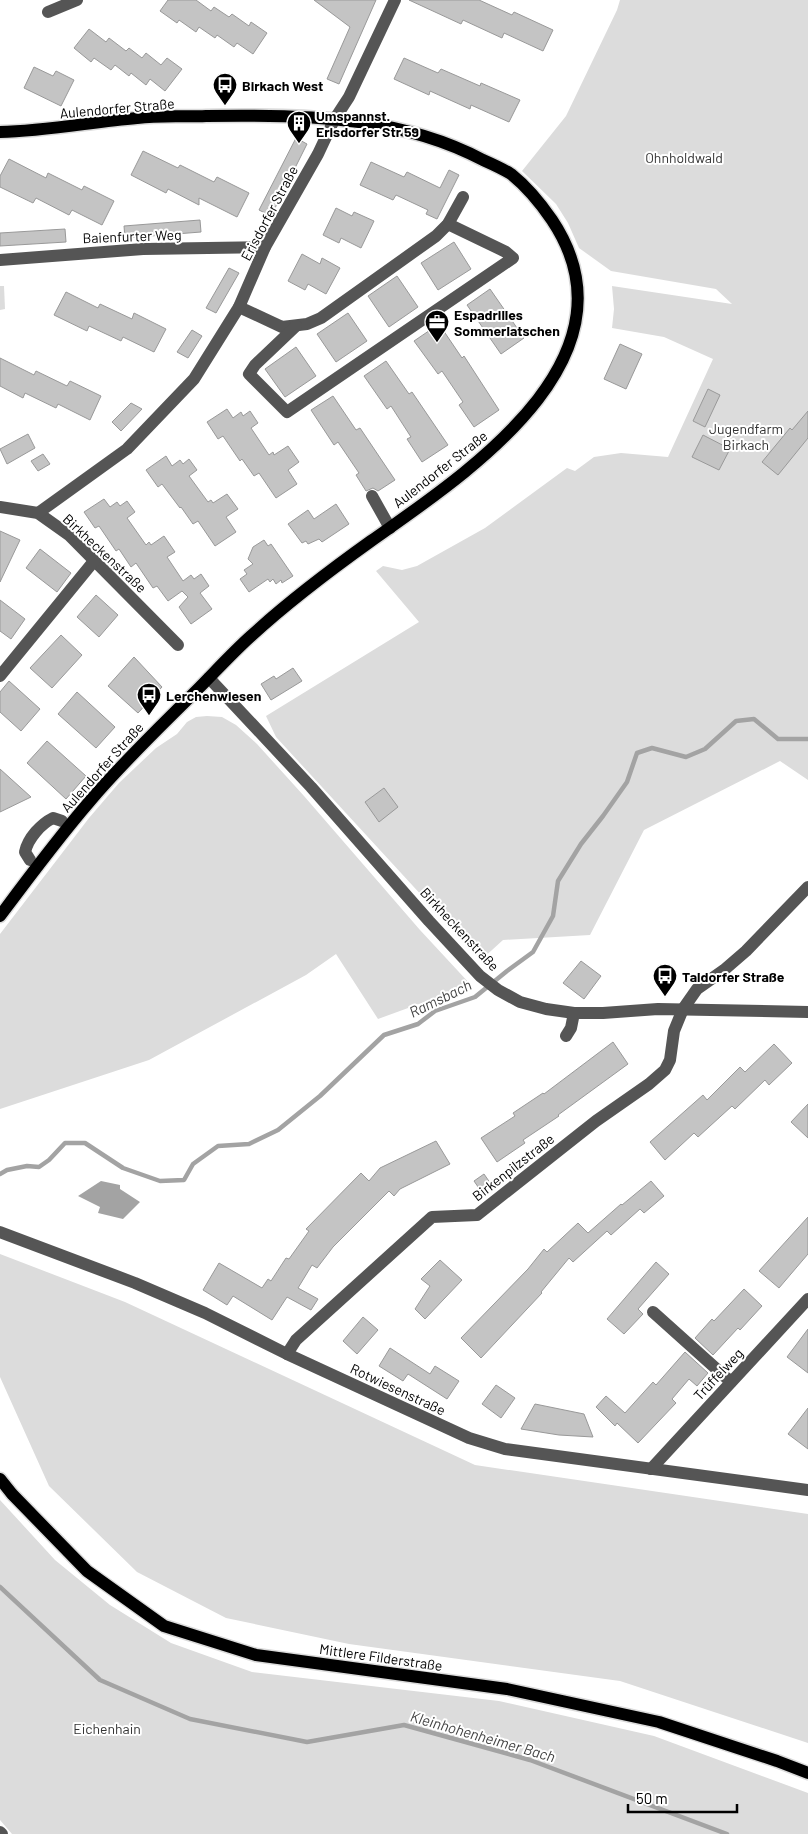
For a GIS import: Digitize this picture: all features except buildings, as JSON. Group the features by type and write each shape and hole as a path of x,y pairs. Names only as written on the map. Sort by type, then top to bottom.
{"main road":[{"name":"Aulendorfer Straße","path":"0,132 30,132 141,117 303,116 367,123 446,142 511,174 546,211 559,230 570,255 574,271 577,311 574,332 567,352 553,376 519,422 484,457 292,601 249,638 152,733 92,798 0,916"},
{"name":"Mittlere Filderstraße","path":"0,1479 12,1494 87,1571 164,1626 256,1655 507,1688 659,1722 808,1773"}],"street":[{"path":"48,12 77,0"},
{"name":"Erisdorfer Straße","path":"38,513 128,450 194,379 239,307 265,247 318,154 334,120 349,97 395,0"},
{"path":"239,307 282,327 296,326 314,321 337,308 436,236 448,224 463,197"},
{"path":"296,326 255,365 249,374 286,412 513,258 506,252 448,224"},
{"name":"Baienfurter Weg","path":"0,260 143,249 265,247"},
{"path":"372,496 390,528"},
{"name":"Birkheckenstraße","path":"0,507 38,513 68,535 178,645"},
{"path":"0,676 94,561"},
{"name":"Birkheckenstraße","path":"209,678 311,787 429,921 480,976 498,990 520,1002 546,1009 574,1013 658,1009 808,1012"},
{"path":"30,860 25,852 27,843 46,822 53,818 62,821"},
{"path":"683,1009 698,989 746,951 808,887"},
{"name":"Birkenpilzstraße","path":"286,1354 296,1340 432,1217 477,1215 596,1121 665,1070 670,1060 674,1031 683,1009"},
{"path":"566,1036 571,1028 574,1013"},
{"name":"Rotwiesenstraße","path":"0,1232 135,1283 205,1312 286,1354 469,1438 505,1449 808,1490"},
{"name":"Trüffelweg","path":"651,1469 808,1299"},
{"path":"653,1312 731,1382"}],"green space":[{"path":"620,0 808,0 808,780 780,761 644,830 590,935 503,940 481,960 276,737 266,716 419,622 376,571 383,566 402,570 417,566 485,528 567,468 575,471 594,457 621,453 668,457 713,359 664,337 612,328 614,309 612,286 732,304 716,289 611,271 579,248 568,223 556,204 522,171 566,116 617,10"},
{"path":"0,286 4,286 5,309 0,310"},
{"path":"196,717 222,717 236,725 257,744 420,930 471,985 378,1019 336,954 306,975 149,1060 0,1109 0,934 89,818 119,783 156,748 177,734 187,722"},
{"path":"0,1254 125,1302 475,1465 808,1514 808,1743 620,1681 349,1644 226,1618 137,1572 49,1486 0,1377"},
{"name":"Eichenhain","path":"0,1500 55,1560 110,1605 171,1643 252,1672 499,1701 654,1736 808,1793 808,1834 12,1834 0,1820"}],"shaded area":[{"path":"101,1181 120,1185 120,1189 140,1202 123,1219 98,1213 100,1207 78,1196"}],"waterway":[{"name":"Ramsbach","path":"0,1174 7,1170 27,1166 39,1167 49,1160 65,1143 85,1143 123,1168 160,1181 184,1180 193,1164 218,1146 249,1144 278,1130 320,1096 384,1035 418,1024 435,1011 475,997 533,952 553,916 558,881 581,844 627,782 637,753 652,748 686,757 705,749 736,721 754,719 778,739 808,739"},
{"name":"Kleinhohenheimer Bach","path":"0,1587 100,1680 190,1719 307,1742 404,1725 530,1760 727,1834"}],"place":[{"name":"Birkach West","path":"225,106"},
{"name":"Umspannst. Erisdorfer Str 59","path":"299,144"},
{"name":"Espadrilles Sommerlatschen","path":"437,343"},
{"name":"Lerchenwiesen","path":"149,716"},
{"name":"Taldorfer Straße","path":"665,997"}],"park label":[{"name":"Ohnholdwald","path":"684,157"},
{"name":"Jugendfarm Birkach","path":"746,436"}]}
